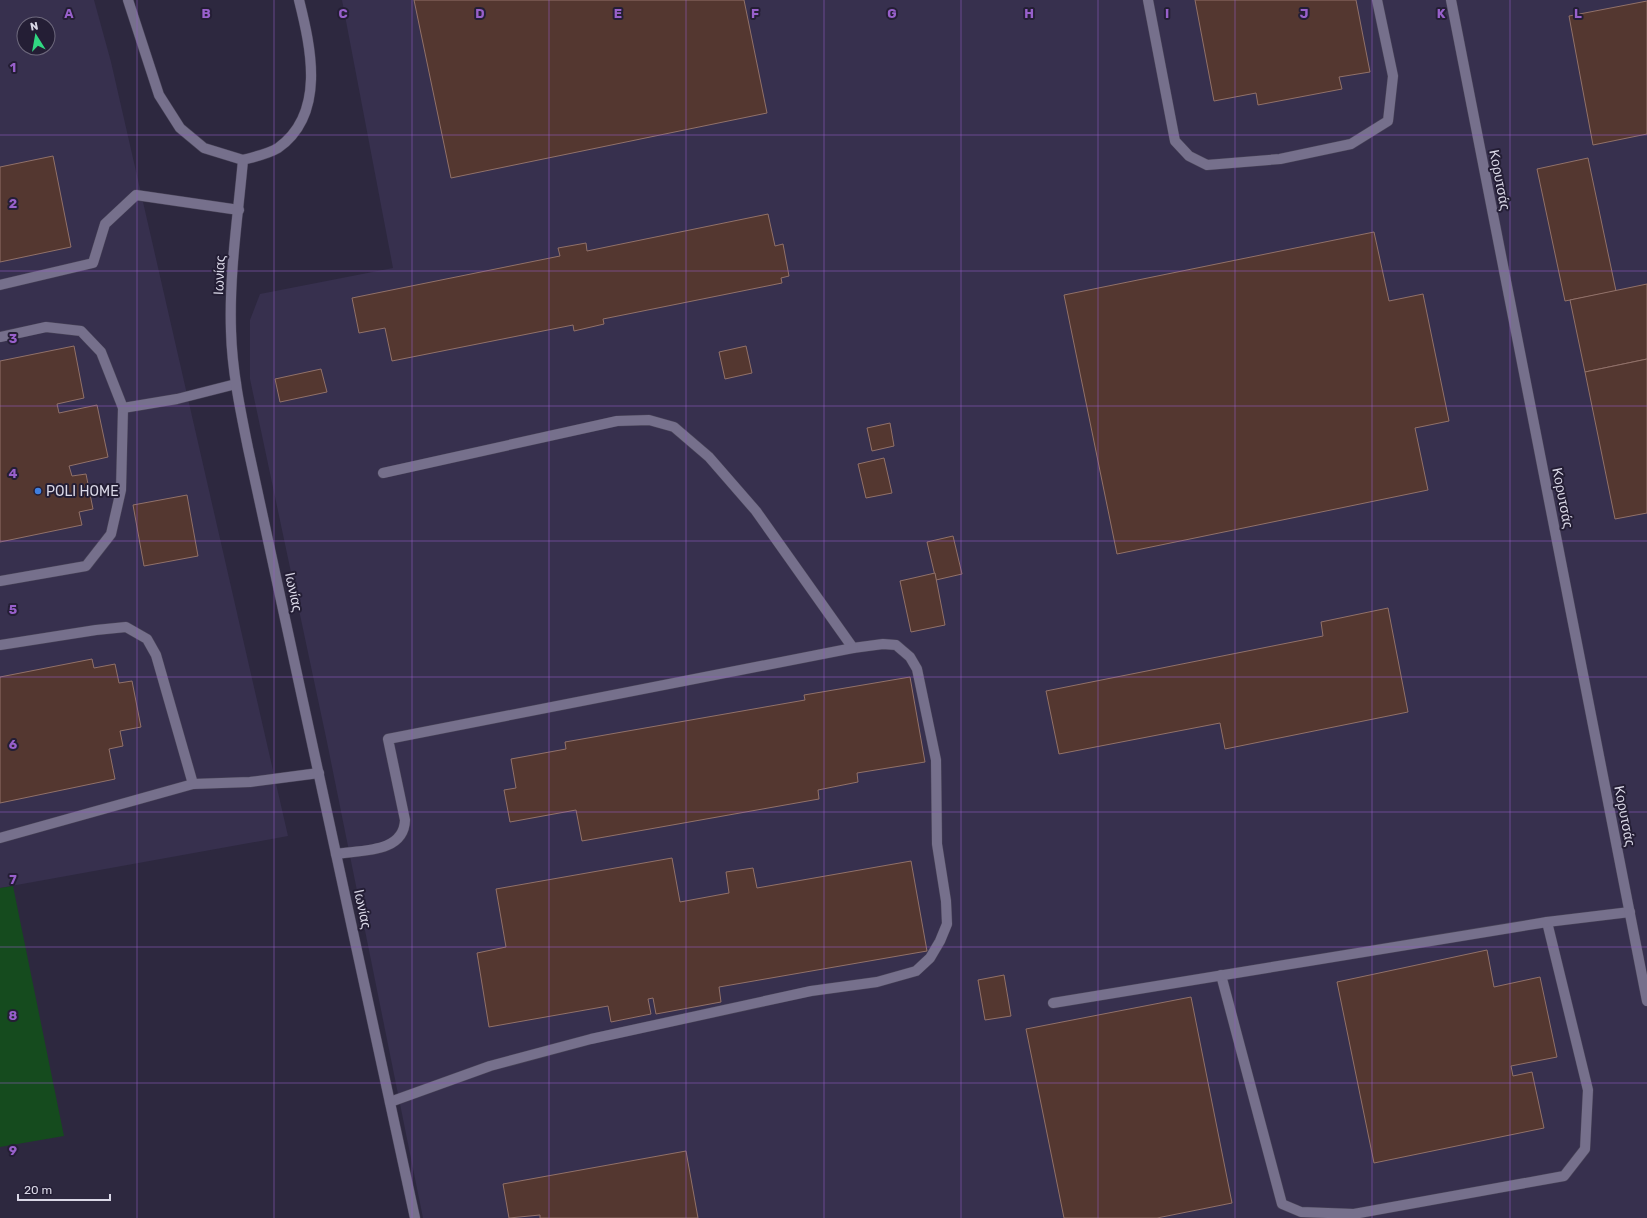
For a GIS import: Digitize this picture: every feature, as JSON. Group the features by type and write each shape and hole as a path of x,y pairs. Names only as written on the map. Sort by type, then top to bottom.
{"street":[{"path":"128,0 158,95 180,128 204,148 243,160 277,148 294,133 306,108 311,85 310,52 300,0"},
{"path":"1148,0 1175,141 1189,156 1207,165 1280,159 1351,144 1388,121 1393,76 1377,0"},
{"name":"Κορυτσάς","path":"1451,0 1647,1001"},
{"name":"Ιωνίας","path":"243,160 233,273 231,330 236,384 248,448 415,1218"},
{"path":"0,285 94,263 105,224 136,194 239,210"},
{"path":"0,337 46,327 81,331 100,352 123,408 121,490 111,534 86,566 0,581"},
{"path":"123,408 177,399 236,384"},
{"path":"383,473 617,421 649,420 674,427 709,457 756,511 852,648"},
{"path":"0,645 96,630 126,627 147,639 156,655 193,784"},
{"path":"336,854 386,847 401,837 404,829 404,820 388,739 852,648 883,644 896,645 910,657 917,669 936,760 937,844 946,901 946,924 940,941 930,958 916,971 877,982 811,991 591,1039 490,1066 390,1102"},
{"path":"0,838 193,784 250,782 319,773"},
{"path":"1053,1003 1547,922 1630,912"},
{"path":"1222,976 1282,1204 1301,1212 1354,1214 1564,1176 1585,1149 1588,1090 1547,922"}],"shaded area":[{"path":"0,0 94,0 111,62 288,836 0,888"},
{"path":"342,0 1647,0 1647,1218 423,1218 327,742 250,379 250,320 260,294 393,268"}],"green space":[{"path":"13,886 64,1136 0,1147 0,888"}],"building":[{"path":"414,0 744,0 767,113 451,178"},
{"path":"1195,0 1356,0 1370,72 1339,77 1342,89 1258,105 1256,93 1214,101"},
{"path":"1647,1 1647,134 1593,145 1569,16"},
{"path":"53,156 71,247 0,262 0,167"},
{"path":"1588,158 1616,291 1565,301 1537,169"},
{"path":"768,214 775,246 783,244 789,276 781,278 782,283 603,319 604,324 574,331 573,325 392,361 385,328 359,333 352,298 560,256 558,248 586,243 587,251"},
{"path":"1374,232 1389,301 1423,294 1449,421 1415,428 1428,490 1117,554 1064,295"},
{"path":"1647,284 1647,359 1585,372 1570,300"},
{"path":"74,346 84,398 57,404 59,413 97,405 108,457 69,466 72,476 86,474 93,509 79,512 82,525 0,542 0,361"},
{"path":"746,346 752,373 725,379 719,352"},
{"path":"1647,359 1647,513 1615,519 1585,372"},
{"path":"321,369 327,392 280,402 275,379"},
{"path":"890,423 894,446 872,451 867,428"},
{"path":"884,458 892,493 866,498 858,464"},
{"path":"187,495 198,556 144,566 133,505"},
{"path":"953,536 962,574 936,580 927,542"},
{"path":"935,573 945,625 911,632 900,581"},
{"path":"1388,608 1408,712 1225,749 1220,723 1059,754 1046,691 1323,636 1321,622"},
{"path":"92,659 94,668 115,664 119,683 132,681 141,727 120,731 123,746 109,749 115,779 0,803 0,677"},
{"path":"910,677 925,762 857,773 858,782 818,790 819,799 582,841 576,810 510,822 504,790 516,788 511,759 566,749 565,742 805,700 804,695"},
{"path":"672,858 680,902 729,893 726,872 753,868 757,888 911,861 927,951 719,987 721,1002 656,1014 653,998 648,999 651,1014 611,1022 608,1006 489,1027 477,953 506,947 496,889"},
{"path":"1487,950 1494,987 1540,977 1557,1057 1511,1066 1513,1076 1532,1072 1544,1128 1374,1163 1337,982"},
{"path":"1004,975 1011,1016 985,1020 978,980"},
{"path":"1191,997 1232,1203 1157,1218 1064,1218 1026,1029"},
{"path":"686,1151 698,1218 540,1218 540,1215 509,1218 503,1184"}],"place":[{"name":"POLI HOME","path":"38,491"}]}
